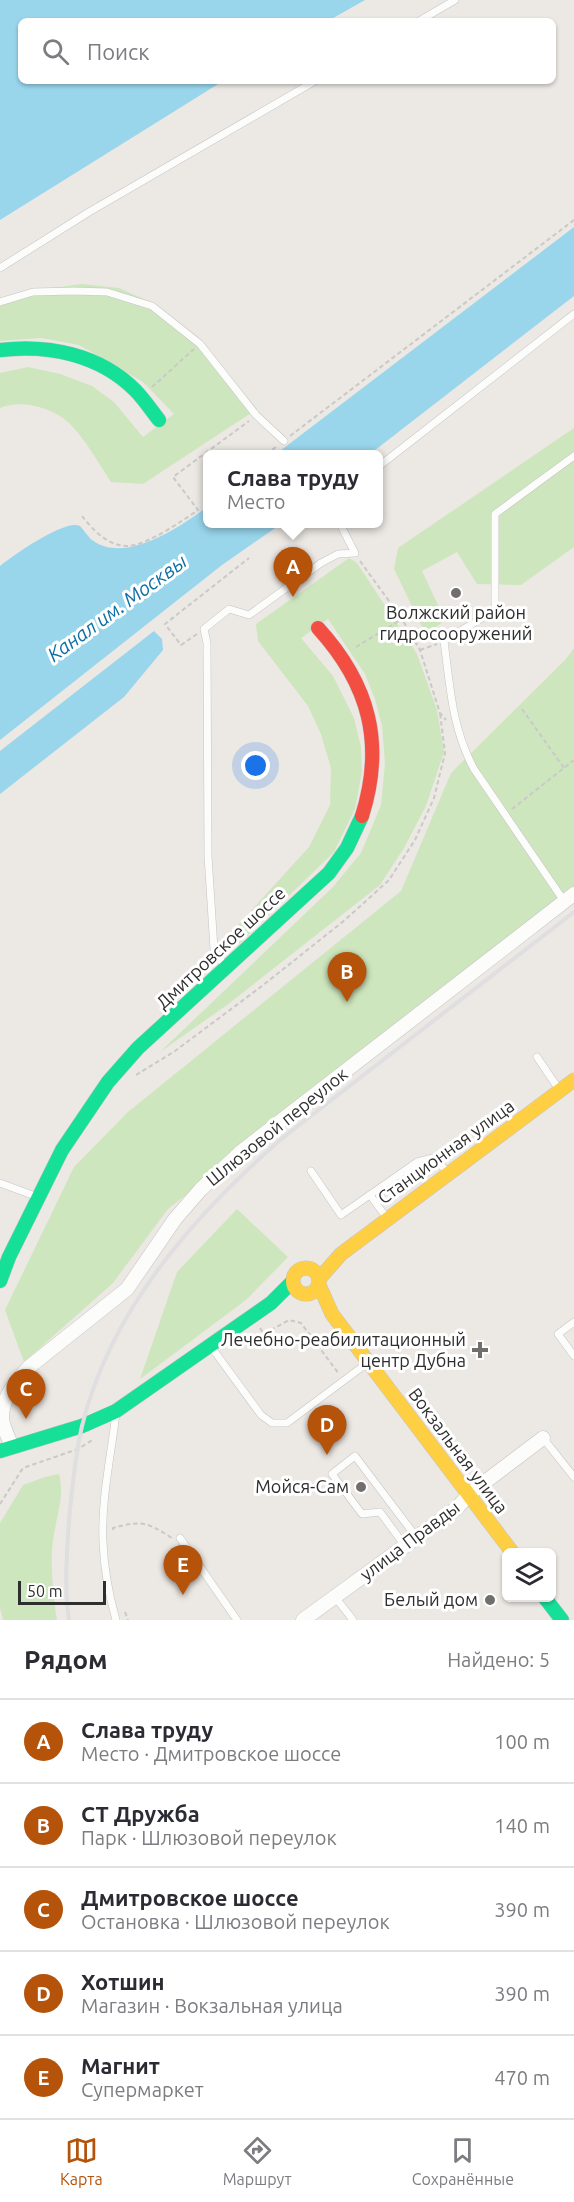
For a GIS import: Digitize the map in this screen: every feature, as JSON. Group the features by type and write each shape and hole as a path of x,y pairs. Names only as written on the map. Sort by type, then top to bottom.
{"main road":[{"path":"0,350 49,349 96,363 114,373 134,389 159,420"},
{"name":"Дмитровское шоссе","path":"0,1281 62,1150 108,1082 138,1048 329,873 345,853 356,833 370,789 373,741 370,721 355,679 341,654 318,628"},
{"name":"Станционная улица","path":"316,1278 341,1254 387,1218 574,1080"},
{"path":"4,1447 82,1426 116,1411 272,1303 299,1290 312,1293 316,1278 300,1269 294,1275 299,1290"},
{"name":"Вокзальная улица","path":"316,1278 332,1314 509,1548"},
{"name":"Вокзальная улица","path":"299,1290 332,1314"},
{"path":"548,1602 562,1620"}],"street":[{"name":"Шлюзовой переулок","path":"4,1447 2,1419 8,1395 16,1381 127,1289 175,1219 201,1189 242,1151 569,898"},
{"name":"улица Правды","path":"303,1620 458,1508 469,1494 543,1438"}],"lane":[{"path":"423,18 455,0"},
{"path":"0,268 89,212 310,84"},
{"path":"0,302 33,292 107,292 152,306 200,344 256,415 284,441"},
{"path":"383,463 574,314"},
{"path":"444,641 495,610 495,514 574,456"},
{"path":"226,968 214,949 208,855 207,643 204,629 229,609 249,615 321,563 338,554 355,554 342,528"},
{"name":"Шлюзовой переулок","path":"444,641 454,716 463,749 505,814 569,898"},
{"path":"537,1057 560,1090"},
{"path":"311,1171 341,1215 417,1162 433,1158 449,1173"},
{"path":"0,1183 38,1197"},
{"path":"369,1195 387,1218"},
{"path":"574,1322 558,1334 574,1356"},
{"path":"211,1346 261,1415 272,1423 287,1423 368,1363"},
{"path":"116,1411 104,1511 103,1541 106,1575 116,1620"},
{"path":"543,1438 574,1477"},
{"path":"405,1546 380,1512 362,1514 332,1474 355,1456 417,1538"},
{"path":"180,1538 237,1620"},
{"path":"335,1597 353,1620"}],"path":[{"path":"272,450 574,220"},
{"path":"147,391 200,344"},
{"path":"209,450 256,415"},
{"path":"82,516 95,533 128,547 168,530 198,510 173,477 203,455"},
{"path":"135,1076 175,1051 262,986 345,920 389,880 415,840 434,798 445,753 440,712 420,650 402,619 355,554"},
{"path":"204,629 181,645 165,624 249,558"},
{"path":"348,652 402,619"},
{"path":"420,650 444,641"},
{"path":"522,709 564,768"},
{"path":"440,712 446,720"},
{"path":"505,814 574,760"},
{"path":"0,1504 23,1468 78,1449 96,1437"},
{"path":"113,1538 113,1528 134,1522 148,1524"}],"green space":[{"path":"82,284 119,288 146,300 197,336 257,409 143,484 111,482 76,431 56,414 40,407 24,404 0,408 0,373 28,367 60,374 92,386 114,402 143,437 174,414 143,382 79,345 41,338 0,341 0,299 17,293"},
{"path":"574,428 574,547 521,585 477,584 457,552 422,571 445,620 426,635 394,569 398,548"},
{"path":"349,558 357,563 417,654 437,710 444,752 426,806 404,848 380,885 227,1005 160,1052 332,888 361,853 381,805 385,763 382,726 375,699 365,674 328,619 301,638 333,676 354,718 361,747 362,772 355,809 334,852 236,947 229,935 309,847 330,805 331,768 321,734 308,706 258,641 256,624"},
{"path":"574,648 574,886 168,1209 113,1283 24,1362 5,1310 74,1167 128,1112 401,891 451,773 565,660"},
{"path":"237,1209 288,1257 246,1300 140,1379 177,1272"},
{"path":"59,1474 61,1499 53,1540 52,1560 57,1620 3,1620 0,1608 0,1523 23,1485"}],"water":[{"path":"0,0 365,0 333,18 18,18 18,84 218,84 0,220"},
{"path":"574,227 574,296 375,450 281,450"},
{"name":"Канал им. Москвы","path":"203,510 203,528 275,528 222,565 0,740 0,566 40,539 73,525 80,526 92,540 105,547 120,548 136,546 152,540"},
{"path":"154,631 162,639 163,650 124,697 0,794 0,751"}],"railway":[{"path":"69,1620 66,1583 69,1520 82,1426 95,1383 113,1342 161,1266 189,1230 220,1197 285,1136 574,912"}],"traffic: fast":[{"path":"0,350 37,349 90,360 121,378 138,393 159,420"},
{"path":"0,1281 9,1257 62,1150 108,1082 138,1048 329,873 347,848 362,816"},
{"path":"0,1451 82,1426 116,1411 271,1303 292,1282"},
{"path":"548,1602 562,1620"}],"traffic: slow":[{"path":"319,1279 341,1254 574,1080"},
{"path":"306,1268 315,1272 319,1281 315,1290 306,1294 297,1290 293,1281 297,1272 306,1268"},
{"path":"319,1285 332,1314 509,1548"}],"traffic: jam":[{"path":"318,628 350,671 368,716 372,739 372,764 362,816"}],"place":[{"name":"Волжский район гидросооружений","path":"456,593"},
{"name":"Слава труду","path":"293,597"},
{"name":"СТ Дружба","path":"347,1002"},
{"name":"Лечебно-реабилитационный центр Дубна","path":"480,1350"},
{"name":"Дмитровское шоссе","path":"26,1419"},
{"name":"Хотшин","path":"327,1455"},
{"name":"Мойся-Сам","path":"361,1487"},
{"name":"Магнит","path":"183,1595"},
{"name":"Белый дом","path":"490,1600"}]}
